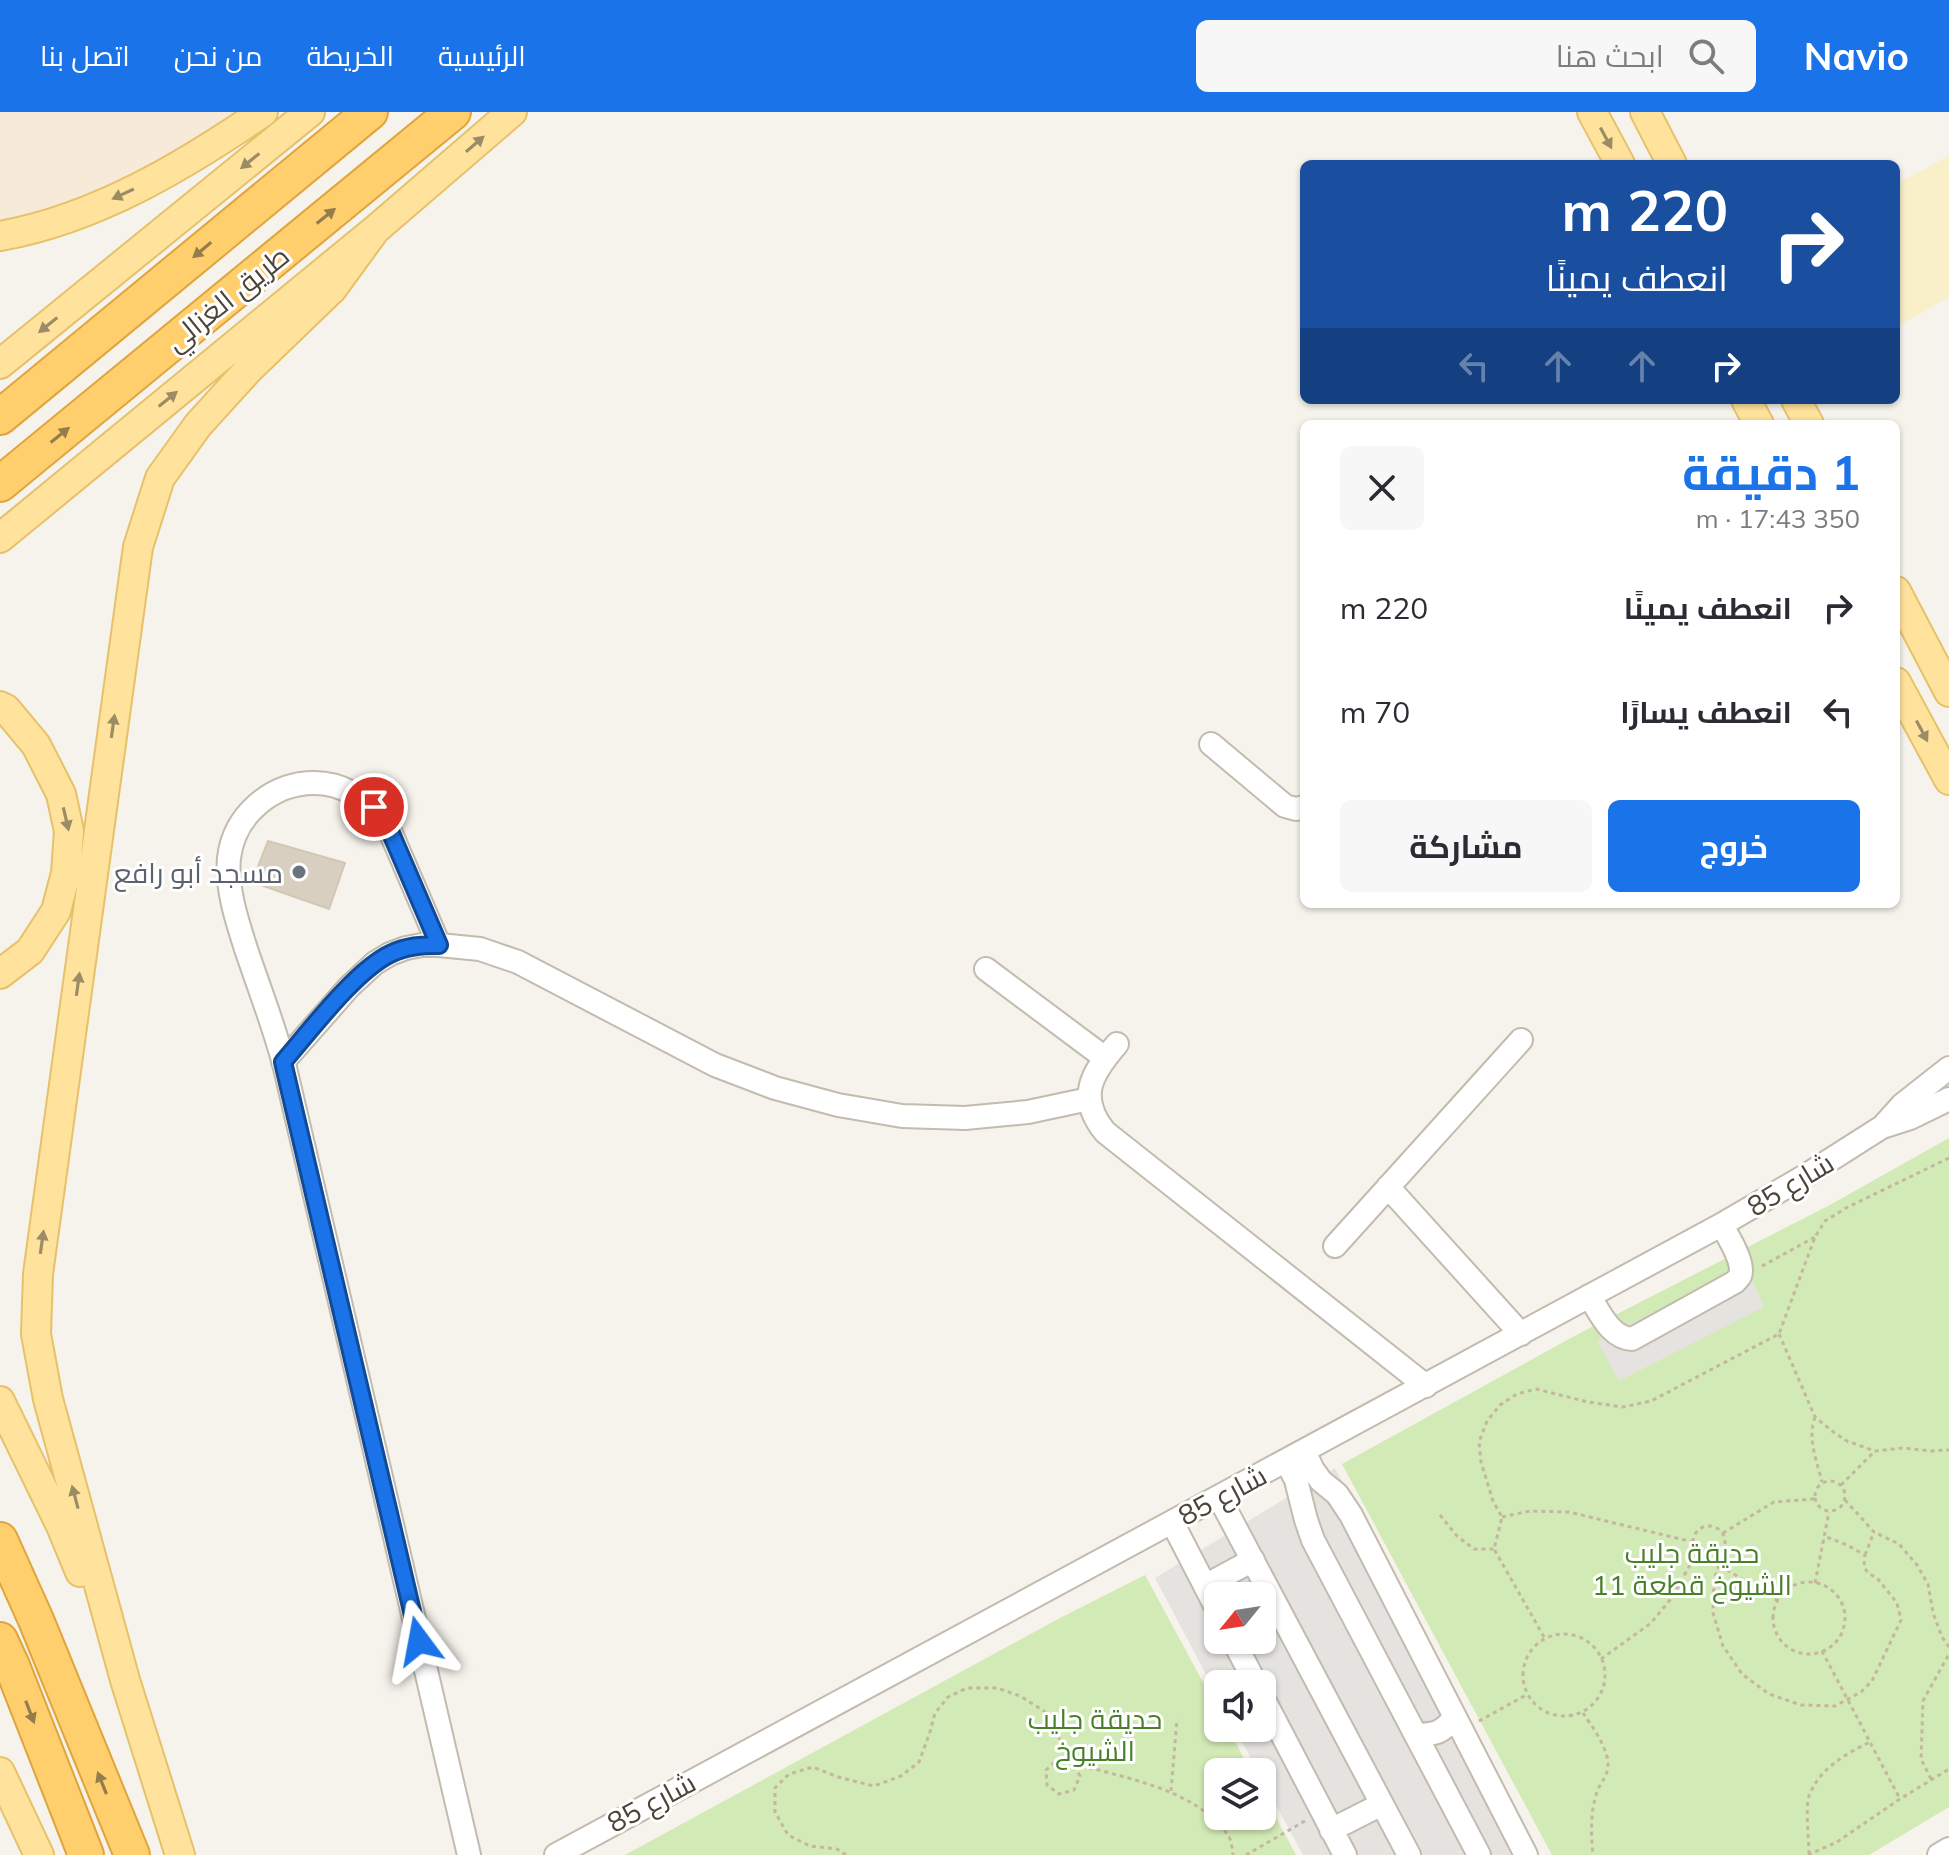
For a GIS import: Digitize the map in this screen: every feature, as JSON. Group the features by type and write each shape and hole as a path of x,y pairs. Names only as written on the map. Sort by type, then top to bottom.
{"highway":[{"path":"246,214 339,112"},
{"name":"طريق الغزالي","path":"0,417 370,112"},
{"name":"طريق الغزالي","path":"0,484 453,112"},
{"path":"0,1540 132,1855"},
{"path":"0,1640 86,1855"}],"main road":[{"path":"0,236 82,213 152,180 263,112"},
{"path":"0,364 310,112"},
{"path":"0,538 375,230 512,112"},
{"path":"1592,112 1618,160"},
{"path":"1645,112 1670,160"},
{"path":"180,1855 125,1680 48,1399 36,1334 38,1274 138,547 160,478 198,425 248,370 332,289 375,230"},
{"path":"1900,599 1949,692"},
{"path":"1900,632 1949,700"},
{"path":"1900,689 1949,780"},
{"path":"0,706 36,745 61,794 69,831 66,873 56,911 30,951 0,974"},
{"path":"0,1401 61,1526 125,1680"},
{"path":"0,1772 35,1846"},
{"path":"0,1780 35,1846"}],"street":[{"path":"1211,744 1285,806 1300,808"},
{"path":"439,945 387,824 374,807 357,795 337,786 317,783 295,785 258,803 244,819 234,838 229,859 241,935 283,1062 469,1855"},
{"path":"283,1062 349,987 375,963 406,948 439,945 480,949 518,962 715,1065 775,1088 838,1105 902,1116 965,1118 1028,1112 1089,1099"},
{"path":"986,969 1111,1051 1094,1072 1090,1085 1092,1111 1105,1132 1426,1386"},
{"path":"1335,1246 1521,1040"},
{"name":"شارع 85","path":"1882,1127 1902,1105 1949,1068"},
{"name":"شارع 85","path":"556,1855 1721,1225 1882,1127 1910,1118 1949,1099"},
{"path":"1388,1187 1521,1334"},
{"path":"1589,1296 1615,1335 1632,1339 1735,1282 1740,1276 1741,1268 1721,1225"},
{"path":"1295,1456 1337,1494 1351,1515 1526,1855"},
{"path":"1295,1456 1296,1480 1313,1540 1479,1855"},
{"path":"1303,1507 1333,1491"},
{"path":"1219,1497 1409,1855"},
{"path":"1172,1522 1204,1584"},
{"path":"1212,1582 1253,1560"},
{"path":"1416,1735 1432,1735 1442,1731 1455,1718"},
{"path":"1276,1723 1345,1855"},
{"path":"1434,1769 1456,1749 1470,1747"},
{"path":"1331,1830 1382,1804"},
{"path":"1939,1855 1949,1849"}],"path":[{"path":"1544,1637 1494,1549 1502,1517 1493,1501 1481,1462 1479,1442 1487,1421 1500,1405 1517,1394 1536,1389 1623,1407 1651,1401 1779,1334 1815,1237 1825,1221 1949,1158"},
{"path":"1769,1262 1815,1237"},
{"path":"1779,1334 1815,1417 1847,1441 1875,1451 1903,1448 1949,1450"},
{"path":"1815,1417 1811,1429 1812,1443 1822,1482"},
{"path":"1840,1485 1875,1451"},
{"path":"1832,1481 1845,1492 1845,1500 1839,1509 1829,1512 1819,1508 1814,1499 1816,1489 1822,1482 1832,1481"},
{"path":"1723,1533 1774,1502 1814,1499"},
{"path":"1845,1500 1874,1532 1899,1544 1917,1565 1928,1584 1933,1613 1949,1647"},
{"path":"1502,1517 1530,1511 1569,1512 1693,1542"},
{"path":"1815,1583 1829,1512"},
{"path":"1440,1515 1457,1536 1474,1549 1494,1549"},
{"path":"1709,1526 1723,1533 1726,1542 1723,1551 1716,1557 1709,1559 1697,1553 1693,1542 1701,1528 1709,1526"},
{"path":"1719,1565 1714,1580 1713,1613 1723,1646 1742,1674 1769,1694 1801,1705 1835,1706 1861,1692 1872,1681 1901,1620 1897,1603 1864,1567 1874,1532"},
{"path":"1824,1536 1865,1555"},
{"path":"1601,1659 1651,1623 1670,1600 1697,1553"},
{"path":"1716,1557 1719,1565 1778,1601"},
{"path":"1804,1581 1815,1583 1827,1585 1843,1602 1845,1625 1835,1645 1814,1654 1791,1650 1776,1634 1773,1611 1784,1591 1804,1581"},
{"path":"1570,1632 1594,1644 1601,1659 1606,1668 1602,1694 1583,1713 1557,1717 1534,1705 1522,1681 1526,1655 1544,1637 1570,1632"},
{"path":"1822,1651 1900,1799"},
{"path":"1931,1779 1921,1759 1923,1701 1949,1654"},
{"path":"846,1855 837,1849 810,1846 788,1835 775,1812 775,1788 789,1774 813,1767 874,1786 901,1776 919,1762 935,1713 948,1697 967,1688 997,1688 1020,1696 1044,1711 1072,1763 1080,1776 1074,1790 1059,1794 1047,1785 1046,1770 1057,1760 1072,1763 1171,1791 1208,1814 1231,1839 1233,1855"},
{"path":"1499,1710 1528,1694"},
{"path":"1583,1713 1595,1729 1608,1761 1607,1776 1597,1792 1591,1827 1593,1855"},
{"path":"1171,1791 1177,1719"},
{"path":"1870,1742 1849,1752 1822,1772 1807,1798 1809,1855 1837,1842 1949,1769"},
{"path":"1246,1855 1285,1833"}],"shaded area":[{"path":"0,112 263,112 223,139 0,236"},
{"path":"1746,1266 1764,1307 1619,1381 1597,1341"},
{"path":"1335,1468 1536,1855 1303,1855 1276,1805 1276,1758 1251,1758 1242,1742 1276,1742 1276,1670 1204,1671 1155,1578"}],"green space":[{"name":"حديقة جليب الشيوخ قطعة 11","path":"1949,1138 1949,1807 1869,1855 1552,1855 1342,1464 1580,1333 1828,1206"},
{"name":"حديقة جليب الشيوخ","path":"1145,1575 1204,1684 1204,1742 1235,1742 1244,1758 1204,1758 1204,1830 1276,1830 1276,1817 1296,1855 625,1855 1058,1619"}],"sand":[{"path":"1949,156 1949,297 1900,325 1900,182"}],"building":[{"name":"مسجد أبو رافع","path":"268,841 345,863 329,909 252,882"}],"place":[{"name":"مسجد أبو رافع","path":"299,872"}],"route":[{"path":"374,807 387,824 439,945 406,948 375,963 349,987 283,1062 419,1641"}]}
